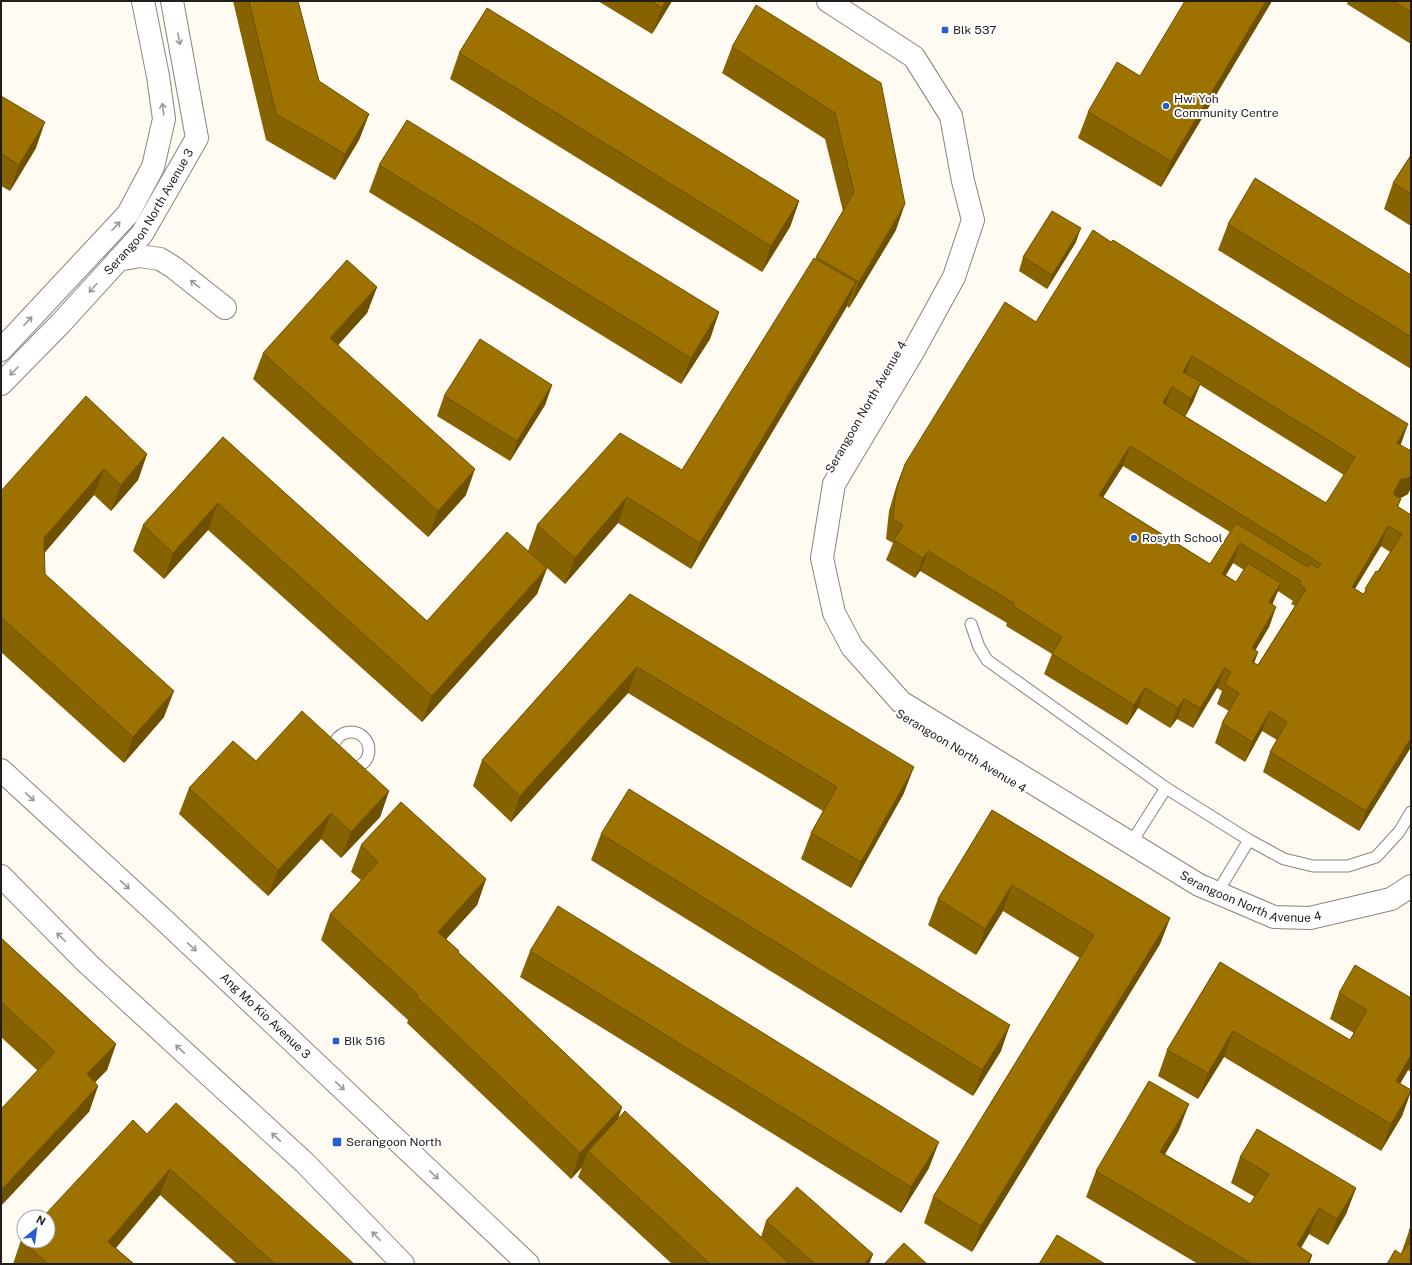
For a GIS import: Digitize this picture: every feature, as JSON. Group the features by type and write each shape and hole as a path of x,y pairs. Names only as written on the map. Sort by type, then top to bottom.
{"main road":[{"name":"Serangoon North Avenue 3","path":"1,350 128,214 153,167 164,119 158,76 143,1"},
{"name":"Serangoon North Avenue 3","path":"1,384 61,323 142,234 197,138 172,1"},
{"name":"Serangoon North Avenue 4","path":"828,1 914,57 951,116 963,181 973,220 954,277 914,350 834,484 822,558 834,613 852,647 901,702 1199,885 1217,893 1274,917 1310,918 1391,899 1411,886"},
{"name":"Serangoon North Avenue 4","path":"963,181 962,216 946,272 823,480 812,552 825,618 846,660 894,712 972,757 1196,894 1271,927 1299,928 1398,905 1411,896"},
{"path":"118,260 140,256 160,259 225,308"},
{"name":"Ang Mo Kio Avenue 3","path":"1,770 186,941 528,1264"},
{"path":"1,876 88,964 305,1163 403,1264"}],"lane":[{"path":"971,624 979,647 987,660 1166,788 1249,840 1284,859 1313,866 1348,866 1376,857 1399,832 1411,812"},
{"path":"1131,843 1166,788"},
{"path":"1217,893 1249,840"}],"building":[{"path":"249,1 298,1 319,81 369,114 345,154 276,114"},
{"path":"651,1 666,1 662,8"},
{"path":"1185,1 1266,1 1171,161 1088,112 1117,62 1140,76"},
{"path":"1393,1 1411,1 1411,12"},
{"path":"756,5 881,83 905,204 859,282 816,257 854,192 835,113 732,47"},
{"path":"487,8 799,201 771,246 459,53"},
{"path":"1,96 45,122 19,165 1,154"},
{"path":"407,120 719,312 691,358 379,165"},
{"path":"1411,155 1411,194 1393,183"},
{"path":"1255,178 1411,275 1411,337 1228,224"},
{"path":"1052,211 1081,228 1052,275 1023,257"},
{"name":"Rosyth School","path":"1093,230 1111,242 1113,240 1408,424 1397,443 1411,451 1411,476 1401,479 1393,494 1401,499 1397,506 1411,515 1411,738 1366,811 1270,752 1287,722 1270,711 1252,742 1222,723 1239,693 1225,684 1231,672 1225,668 1200,708 1184,699 1178,708 1145,688 1134,705 1052,654 1062,637 1013,606 1015,604 928,551 923,558 894,540 903,525 893,519 896,491 905,464 1005,302 1036,322","holes":["1192,356 1355,457 1326,503 1163,403 1172,387 1191,399 1201,382 1183,372","1130,446 1321,564 1318,568 1310,563 1308,567 1236,523 1210,564 1099,495","1388,526 1402,534 1378,572 1376,571 1365,589 1367,590 1363,594 1352,587","1240,543 1301,581 1299,584 1306,589 1258,665 1252,662 1258,652 1252,648 1276,607 1269,602 1281,583 1248,563 1236,582 1222,574"]},
{"path":"814,258 856,282 700,543 627,497 575,558 537,525 620,433 682,470"},
{"path":"347,260 377,287 330,338 475,469 438,511 263,353"},
{"path":"480,339 552,385 517,441 444,396"},
{"path":"86,396 147,454 121,485 104,469 44,538 45,574 174,691 133,737 1,617 1,491"},
{"path":"223,437 427,621 507,532 547,568 432,696 218,503 173,553 143,525"},
{"path":"630,594 914,767 861,862 811,833 837,787 637,667 520,796 482,760"},
{"path":"302,711 389,791 351,832 331,813 278,870 189,788 233,741 256,761"},
{"path":"629,789 1010,1025 982,1070 601,834"},
{"path":"401,802 486,879 438,932 622,1107 580,1153 417,997 418,995 330,914 378,862 361,845"},
{"path":"992,810 1170,918 981,1226 933,1197 1094,935 1012,885 985,929 938,899"},
{"path":"558,906 939,1142 911,1187 530,951"},
{"path":"1,938 116,1044 87,1074 98,1086 1,1190 1,1109 55,1052 1,1002"},
{"path":"1220,962 1350,1040 1367,1010 1339,993 1355,965 1411,998 1411,1055 1396,1081 1411,1091 1391,1124 1233,1031 1208,1073 1167,1050"},
{"path":"1149,1081 1189,1104 1160,1152 1250,1204 1269,1174 1240,1157 1257,1129 1356,1188 1337,1219 1319,1208 1297,1245 1312,1255 1307,1264 1252,1264 1096,1171"},
{"path":"176,1103 354,1264 275,1264 170,1169 108,1242 134,1264 48,1264 31,1249 56,1249 56,1209 50,1209 133,1120 147,1134"},
{"path":"625,1111 790,1264 710,1264 588,1151"},
{"path":"797,1187 873,1254 864,1264 815,1264 766,1221"},
{"path":"1057,1235 1105,1264 1039,1264"},
{"path":"904,1243 927,1264 884,1264"},
{"path":"1408,1244 1411,1244 1411,1264 1387,1264 1395,1250 1401,1254"}],"place":[{"name":"Blk 537","path":"945,30"},
{"name":"Hwi Yoh Community Centre","path":"1166,106"},
{"name":"Rosyth School","path":"1134,538"},
{"name":"Blk 516","path":"336,1041"},
{"name":"Serangoon North","path":"337,1142"}]}
